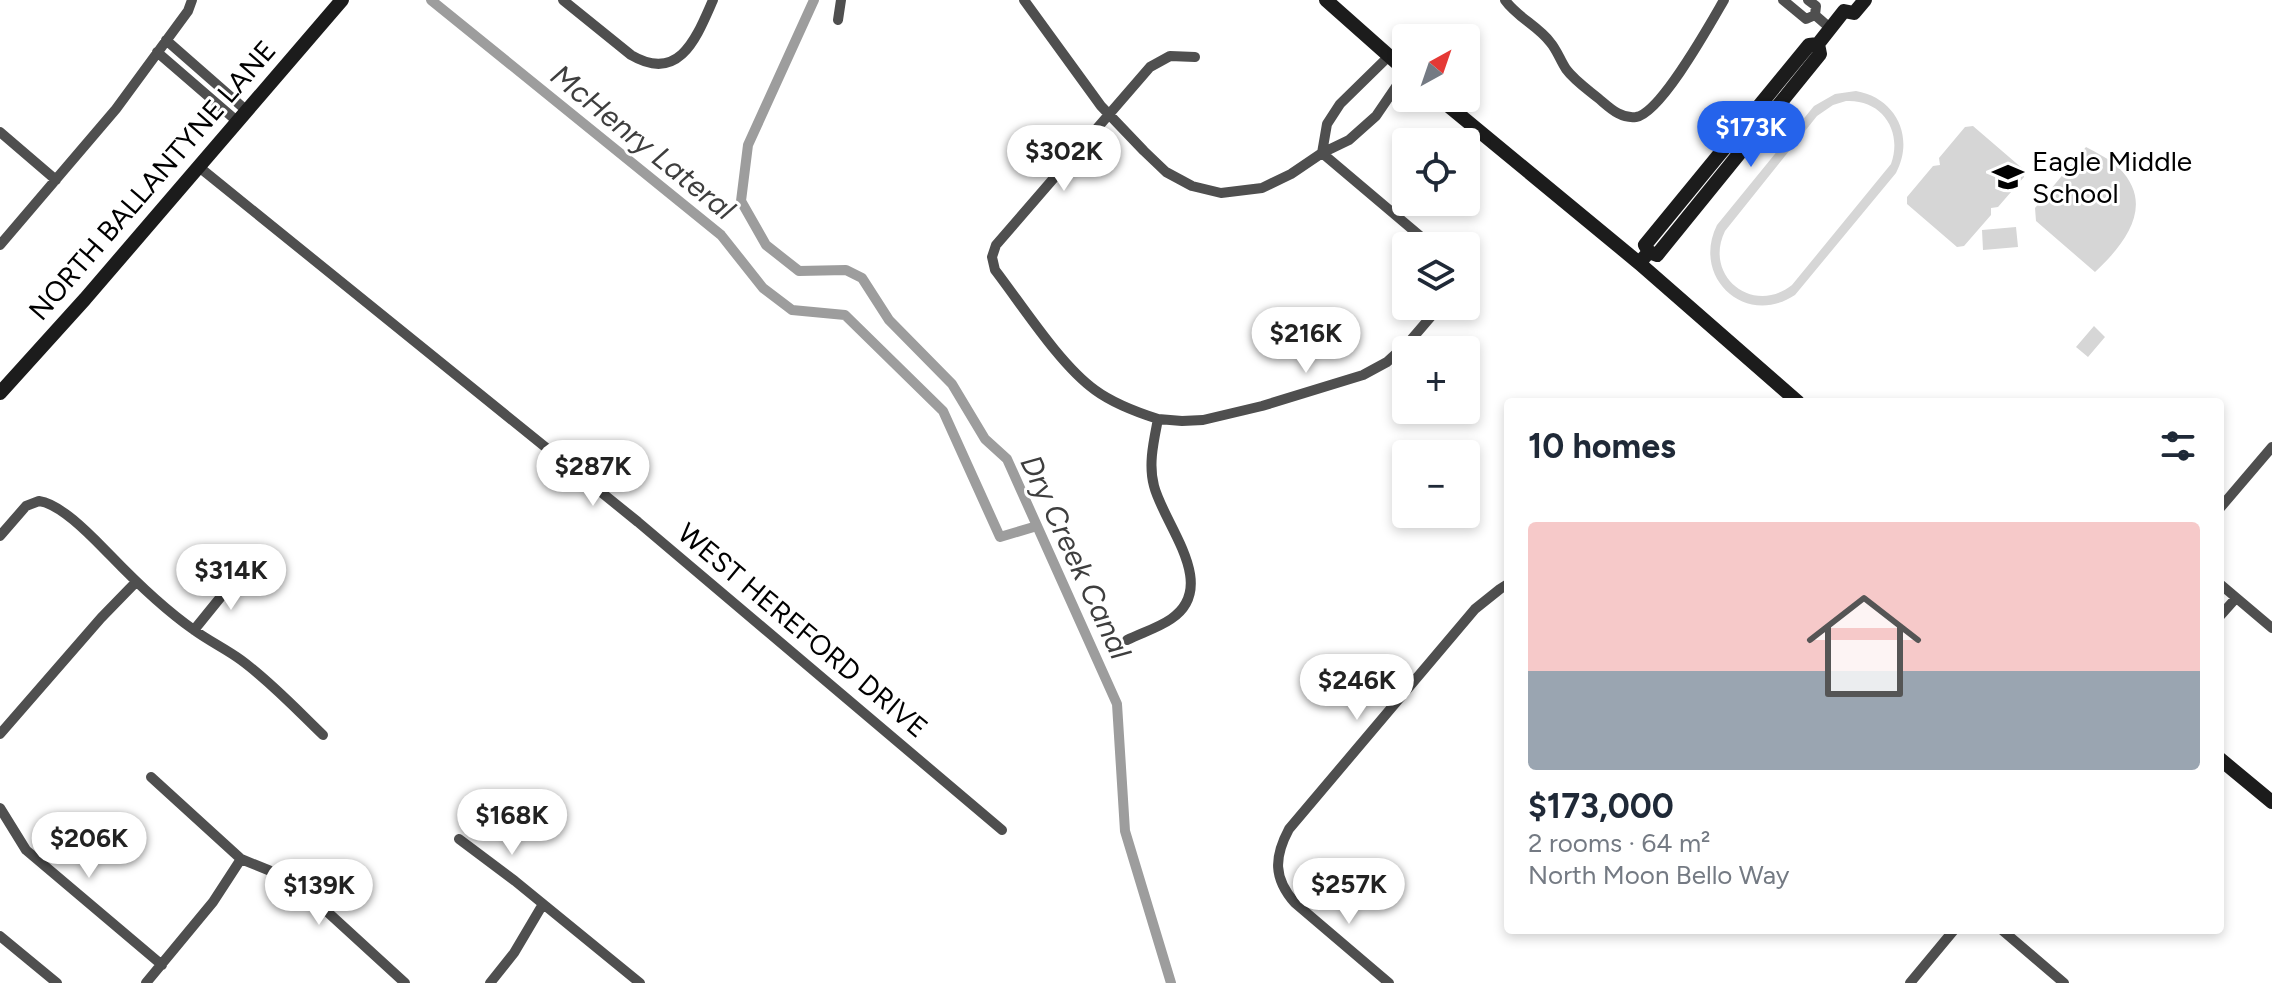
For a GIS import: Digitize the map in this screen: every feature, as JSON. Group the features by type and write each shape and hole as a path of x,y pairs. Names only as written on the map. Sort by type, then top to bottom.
{"street":[{"path":"0,245 116,109 188,11 192,0"},
{"name":"NORTH BALLANTYNE LANE","path":"0,393 85,299 342,0"},
{"path":"563,0 640,60 653,64 672,61 686,53 696,39 713,0"},
{"path":"838,20 841,0"},
{"path":"1024,0 1109,115 1166,172 1192,186 1221,193 1262,188 1349,140 1376,116 1392,92"},
{"path":"1326,0 1392,59"},
{"path":"1505,0 1547,38 1577,81 1614,111 1634,117 1654,107 1724,0"},
{"path":"1783,0 1806,19 1815,15"},
{"path":"1808,0 1816,6 1815,15"},
{"path":"1644,257 1657,255 1820,54 1818,44 1844,6 1854,13 1865,0"},
{"path":"1815,15 1830,28"},
{"path":"166,40 243,116"},
{"path":"157,52 243,116"},
{"path":"1195,57 1170,56 1150,67 996,245 992,257 995,270 1055,348 1093,389 1132,410 1158,419 1203,420 1262,406 1363,375 1387,362 1428,320"},
{"path":"1322,153 1327,124 1340,104 1389,56"},
{"path":"1457,112 1644,257 1794,398"},
{"path":"0,132 56,180"},
{"path":"1322,153 1415,232"},
{"name":"WEST HEREFORD DRIVE","path":"199,167 638,522 1002,830"},
{"path":"1127,640 1172,618 1191,595 1192,579 1188,563 1158,499 1151,474 1158,419"},
{"path":"2224,503 2272,447"},
{"path":"0,536 26,506 39,501 54,505 97,542 136,582 194,630 241,660 323,735"},
{"path":"194,630 241,572"},
{"path":"0,734 136,582"},
{"path":"1389,983 1285,892 1277,860 1281,844 1289,829 1475,609 1504,586"},
{"path":"2224,588 2272,628"},
{"path":"2224,612 2236,598"},
{"path":"2224,762 2272,802"},
{"path":"151,777 241,859 283,876 310,896 405,983"},
{"path":"0,808 26,850 162,965"},
{"path":"459,839 640,983"},
{"path":"146,983 213,902 241,859"},
{"path":"490,983 514,953 543,904"},
{"path":"1910,983 1951,934"},
{"path":"2007,934 2064,983"},
{"path":"0,936 57,983"}],"shaded area":[{"path":"1856,91 1870,95 1891,111 1902,133 1903,146 1896,173 1795,295 1776,304 1758,305 1741,301 1717,279 1711,263 1711,244 1717,225 1814,106 1835,94","holes":["1846,101 1859,102 1879,111 1892,129 1894,152 1891,164 1792,285 1762,296 1736,286 1726,276 1721,263 1720,248 1725,231 1817,116 1833,105"]},
{"path":"1973,126 2023,169 2024,177 1998,207 1991,208 1991,215 1964,246 1957,247 1907,204 1907,197 1933,166 1940,165 1939,158 1965,127"},
{"path":"2086,147 2119,168 2130,182 2135,196 2136,210 2126,237 2095,272 2036,221 2035,208"},
{"path":"2016,227 2018,247 1983,250 1982,230"},
{"path":"2094,326 2105,337 2088,357 2076,347"}],"waterway":[{"name":"McHenry Lateral","path":"431,0 721,235 763,288 792,310 845,315 943,411 1000,537 1037,526"},
{"name":"Dry Creek Canal","path":"814,0 748,145 741,201 766,245 799,271 846,270 862,278 889,320 952,384 985,439 1007,459 1117,704 1125,831 1171,983"}],"place":[{"name":"Eagle Middle School","path":"2008,177"}]}
